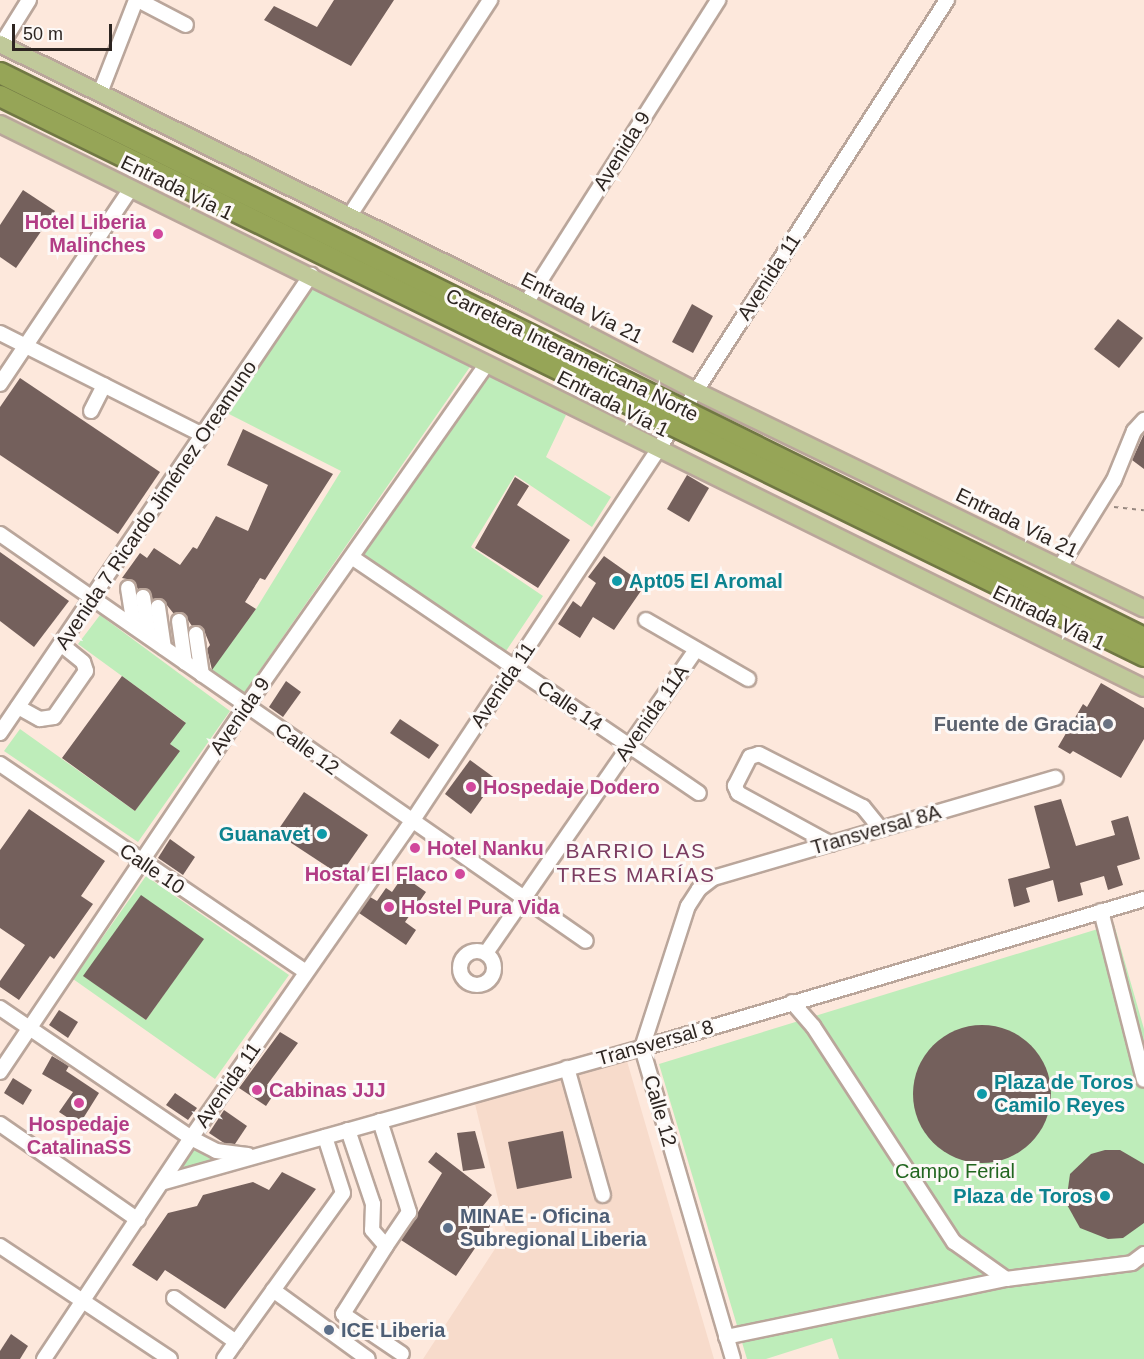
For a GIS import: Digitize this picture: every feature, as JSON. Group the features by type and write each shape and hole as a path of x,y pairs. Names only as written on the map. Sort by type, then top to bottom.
{"highway":[{"name":"Carretera Interamericana Norte","path":"0,73 1144,638"},
{"name":"Carretera Interamericana Norte","path":"0,96 1144,656"}],"main road":[{"name":"Entrada Vía 21","path":"1,44 350,215 696,391 1144,609"},
{"name":"Entrada Vía 1","path":"0,124 130,190 311,275 658,450 1144,688"}],"street":[{"path":"1,44 29,0"},
{"path":"100,93 137,0 186,25"},
{"path":"350,215 490,0"},
{"name":"Avenida 9","path":"526,303 718,0"},
{"name":"Avenida 11","path":"44,1359 164,1182 191,1138 411,823 514,669 658,450 947,0"},
{"path":"0,384 130,190"},
{"name":"Avenida 7 Ricardo Jiménez Oreamuno","path":"0,734 94,600 311,275"},
{"path":"0,333 203,435"},
{"name":"Avenida 9","path":"0,1072 247,705 353,558 487,364"},
{"path":"91,411 104,385"},
{"path":"1060,567 1114,480 1134,431 1144,420"},
{"name":"Calle 12","path":"0,534 247,705 411,823 586,941"},
{"name":"Calle 14","path":"353,558 699,793"},
{"path":"164,611 170,652"},
{"path":"164,611 170,652"},
{"path":"164,611 170,652"},
{"path":"164,611 170,652"},
{"path":"646,620 695,651 748,679"},
{"path":"18,708 40,719 54,717 86,671 83,662 62,645"},
{"name":"Avenida 11A","path":"486,953 695,651"},
{"path":"831,844 738,793 735,786 750,757 759,754 863,807 881,829"},
{"name":"Calle 10","path":"0,764 306,972"},
{"name":"Transversal 8A","path":"642,1048 677,934 699,889 713,878 1056,778"},
{"name":"Transversal 8","path":"164,1182 642,1048 1144,899"},
{"path":"1101,911 1144,1080"},
{"path":"792,1002 813,1026 954,1242 1006,1280"},
{"path":"0,1008 191,1138 216,1151 257,1155"},
{"name":"Calle 12","path":"642,1048 733,1359"},
{"path":"567,1068 603,1195"},
{"path":"380,1121 409,1212 343,1314 402,1354"},
{"path":"0,1124 138,1220"},
{"path":"348,1130 373,1204 372,1230 386,1246"},
{"path":"224,1359 343,1193 325,1137"},
{"path":"0,1246 165,1358"},
{"path":"726,1337 1006,1280 1132,1263 1144,1254"},
{"path":"273,1290 368,1359"},
{"path":"174,1298 236,1342"}],"path":[{"path":"1099,505 1144,510"}],"shaded area":[{"path":"627,1061 714,1359 423,1359 506,1232 475,1104"}],"green space":[{"path":"318,275 481,351 244,693 210,672 256,609 341,471 227,413"},
{"path":"489,373 566,415 546,457 611,497 592,527 515,475 471,547 543,596 504,654 362,557"},
{"path":"100,615 230,711 138,842 4,751 20,729 135,811 179,751 170,744 185,722 78,644"},
{"path":"146,876 289,975 215,1079 73,979","holes":["203,939 146,1020 84,976"]},
{"name":"Campo Ferial","path":"1114,924 1144,1029 1144,1359 839,1359 832,1338 766,1359 747,1359 659,1064"},
{"path":"192,1148 233,1158 177,1174"}],"building":[{"path":"334,0 394,0 351,66 264,20 274,6 317,27"},
{"path":"23,190 55,211 16,268 0,257 0,225"},
{"path":"692,304 713,316 693,353 672,342"},
{"path":"1118,319 1143,338 1119,368 1094,349"},
{"path":"20,378 160,472 118,534 0,455 0,407"},
{"path":"243,429 333,474 265,580 260,578 245,602 256,609 212,670 207,649 210,645 203,628 192,626 183,613 174,614 162,599 153,600 147,589 138,589 132,580 122,578 140,553 147,558 154,548 180,565 193,547 197,549 216,516 248,531 268,485 227,465"},
{"path":"1144,434 1144,469 1132,460"},
{"path":"687,475 709,488 689,522 667,509"},
{"path":"515,477 529,486 517,505 570,540 538,588 475,548"},
{"path":"0,552 69,601 34,647 0,621"},
{"path":"604,556 645,585 614,630 593,617 580,638 558,624 573,601 581,607 596,583 588,577"},
{"path":"122,676 186,723 170,744 180,751 135,811 62,758"},
{"path":"286,681 301,692 283,717 269,707"},
{"name":"Fuente de Gracia","path":"1101,683 1144,708 1144,739 1121,778 1073,751 1070,754 1058,747 1083,704 1087,707"},
{"path":"400,719 439,745 429,759 390,733"},
{"name":"Hospedaje Dodero","path":"470,760 496,779 471,814 445,794"},
{"name":"Guanavet","path":"304,792 368,835 340,875 276,833"},
{"path":"1061,799 1076,846 1115,835 1111,821 1128,816 1140,859 1117,866 1123,885 1108,890 1104,876 1080,883 1083,895 1058,902 1053,880 1026,888 1030,902 1014,907 1008,879 1050,868 1034,806"},
{"path":"29,809 105,861 81,896 93,904 54,959 50,956 19,1000 0,987 0,981 25,945 0,928 0,850"},
{"path":"170,839 195,857 183,875 158,858"},
{"name":"Hostel Pura Vida","path":"403,876 426,892 405,922 416,930 406,945 359,913 370,897 377,901 386,888 392,892"},
{"path":"141,895 204,939 146,1020 83,976"},
{"path":"59,1010 78,1022 68,1038 49,1025"},
{"name":"Plaza de Toros Camilo Reyes","path":"982,1025 1008,1031 1020,1037 1030,1046 1039,1056 1045,1068 1051,1094 1045,1120 1039,1132 1030,1142 1020,1151 1008,1157 982,1163 956,1157 944,1151 934,1142 925,1132 919,1120 913,1094 919,1068 925,1056 934,1046 944,1037 956,1031"},
{"path":"280,1032 298,1043 267,1085 276,1091 266,1106 239,1088"},
{"path":"52,1056 69,1066 66,1071 99,1093 79,1125 59,1112 73,1092 42,1074"},
{"path":"13,1078 32,1090 23,1105 4,1093"},
{"path":"175,1093 197,1108 188,1120 166,1105"},
{"path":"224,1110 247,1126 235,1144 224,1143 209,1133"},
{"path":"475,1131 485,1168 463,1171 457,1133"},
{"path":"563,1131 572,1178 517,1189 508,1142"},
{"name":"Plaza de Toros","path":"1105,1150 1120,1150 1144,1164 1144,1223 1123,1238 1108,1239 1080,1228 1066,1203 1070,1174 1091,1154"},
{"name":"MINAE - Oficina Subregional Liberia","path":"436,1152 492,1195 482,1207 497,1216 456,1276 401,1240 442,1173 428,1162"},
{"path":"282,1172 316,1189 225,1309 165,1270 157,1281 132,1265 168,1213 197,1206 203,1195 253,1182 269,1190"},
{"path":"11,1334 28,1346 20,1359 0,1359 0,1351"}],"place":[{"name":"Hotel Liberia Malinches","path":"158,234"},
{"name":"Apt05 El Aromal","path":"617,581"},
{"name":"Fuente de Gracia","path":"1108,724"},
{"name":"Hospedaje Dodero","path":"471,787"},
{"name":"Guanavet","path":"322,834"},
{"name":"Hotel Nanku","path":"415,848"},
{"name":"Hostal El Flaco","path":"460,874"},
{"name":"Hostel Pura Vida","path":"389,907"},
{"name":"Cabinas JJJ","path":"257,1090"},
{"name":"Plaza de Toros Camilo Reyes","path":"982,1094"},
{"name":"Hospedaje CatalinaSS","path":"79,1103"},
{"name":"Plaza de Toros","path":"1105,1196"},
{"name":"MINAE - Oficina Subregional Liberia","path":"448,1228"},
{"name":"ICE Liberia","path":"329,1330"}],"district":[{"name":"BARRIO LAS TRES MARÍAS","path":"636,863"}]}
